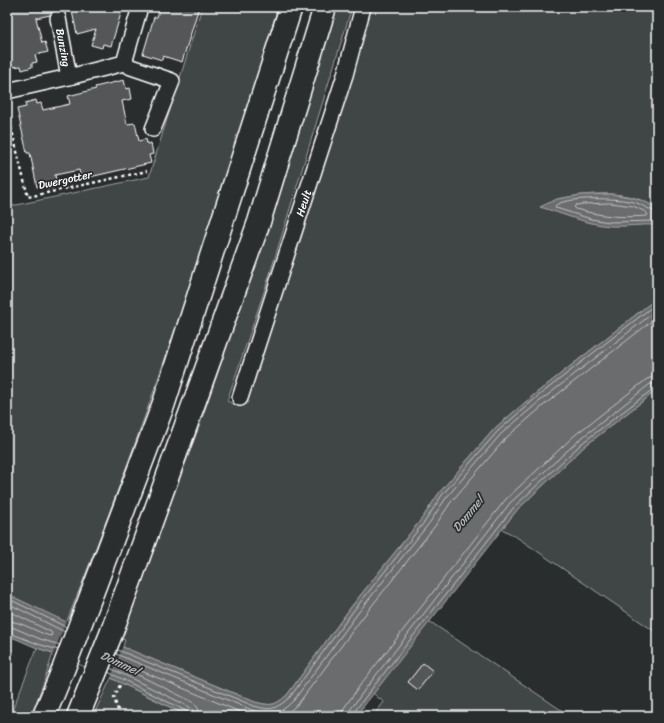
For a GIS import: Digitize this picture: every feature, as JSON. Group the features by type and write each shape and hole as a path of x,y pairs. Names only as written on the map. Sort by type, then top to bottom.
{"highway":[{"path":"44,716 82,621 164,403 291,7"},
{"path":"78,716 111,634 259,222 325,7"}],"street":[{"path":"140,7 124,62 131,67 172,81 153,129"},
{"name":"Heult","path":"240,398 345,76 363,7"},
{"name":"Bunzing","path":"58,18 69,77"},
{"name":"Bunzing","path":"7,91 69,77 124,62"}],"path":[{"name":"Dwergotter","path":"7,110 28,197 147,171"},
{"path":"120,682 114,698 120,716"}],"shaded area":[{"path":"202,7 278,7 230,163 153,395 66,623 7,594 7,207 149,177"},
{"path":"336,7 352,7 268,280 227,401 240,407 259,358 310,208 370,7 657,7 657,209 646,202 622,195 596,194 557,199 657,225 657,298 535,394 495,428 439,493 423,517 351,607 287,695 276,703 265,704 255,702 123,647 125,640 120,638 199,427 245,293"},
{"path":"657,390 657,633 515,536 502,529 517,510 585,446"},
{"path":"429,621 570,716 373,716 384,702 373,693"},
{"path":"37,648 53,653 31,716 10,716"},
{"path":"111,678 121,683 188,716 93,716"}],"water":[{"path":"612,194 635,198 652,205 657,209 657,225 601,225 583,221 540,207 557,199 582,195"},
{"name":"Dommel","path":"657,298 657,390 585,446 517,510 356,716 188,716 111,678 7,635 7,594 94,635 255,702 265,704 276,703 287,695 351,607 423,517 439,493 495,428 535,394"}],"pier":[{"path":"66,621 123,645 110,680 82,665 53,655"}],"building":[{"path":"7,7 62,7 63,11 56,9 50,15 36,18 42,43 45,42 48,52 35,55 37,62 32,63 32,67 22,70 21,66 12,67 7,43"},
{"path":"71,7 123,7 111,46 103,44 102,48 91,45 96,29 77,34"},
{"path":"160,7 199,7 182,62 163,56 162,60 143,54 154,17 157,17"},
{"path":"124,80 126,89 130,88 132,99 122,101 127,124 135,123 139,141 146,139 147,144 151,143 153,154 149,155 151,163 81,179 79,170 55,175 57,186 47,189 46,185 37,187 30,153 27,153 17,109 26,107 25,103 36,100 37,104 41,103 43,110 70,104 68,96 96,89 95,87"},
{"path":"423,663 433,671 418,690 408,682"}]}
